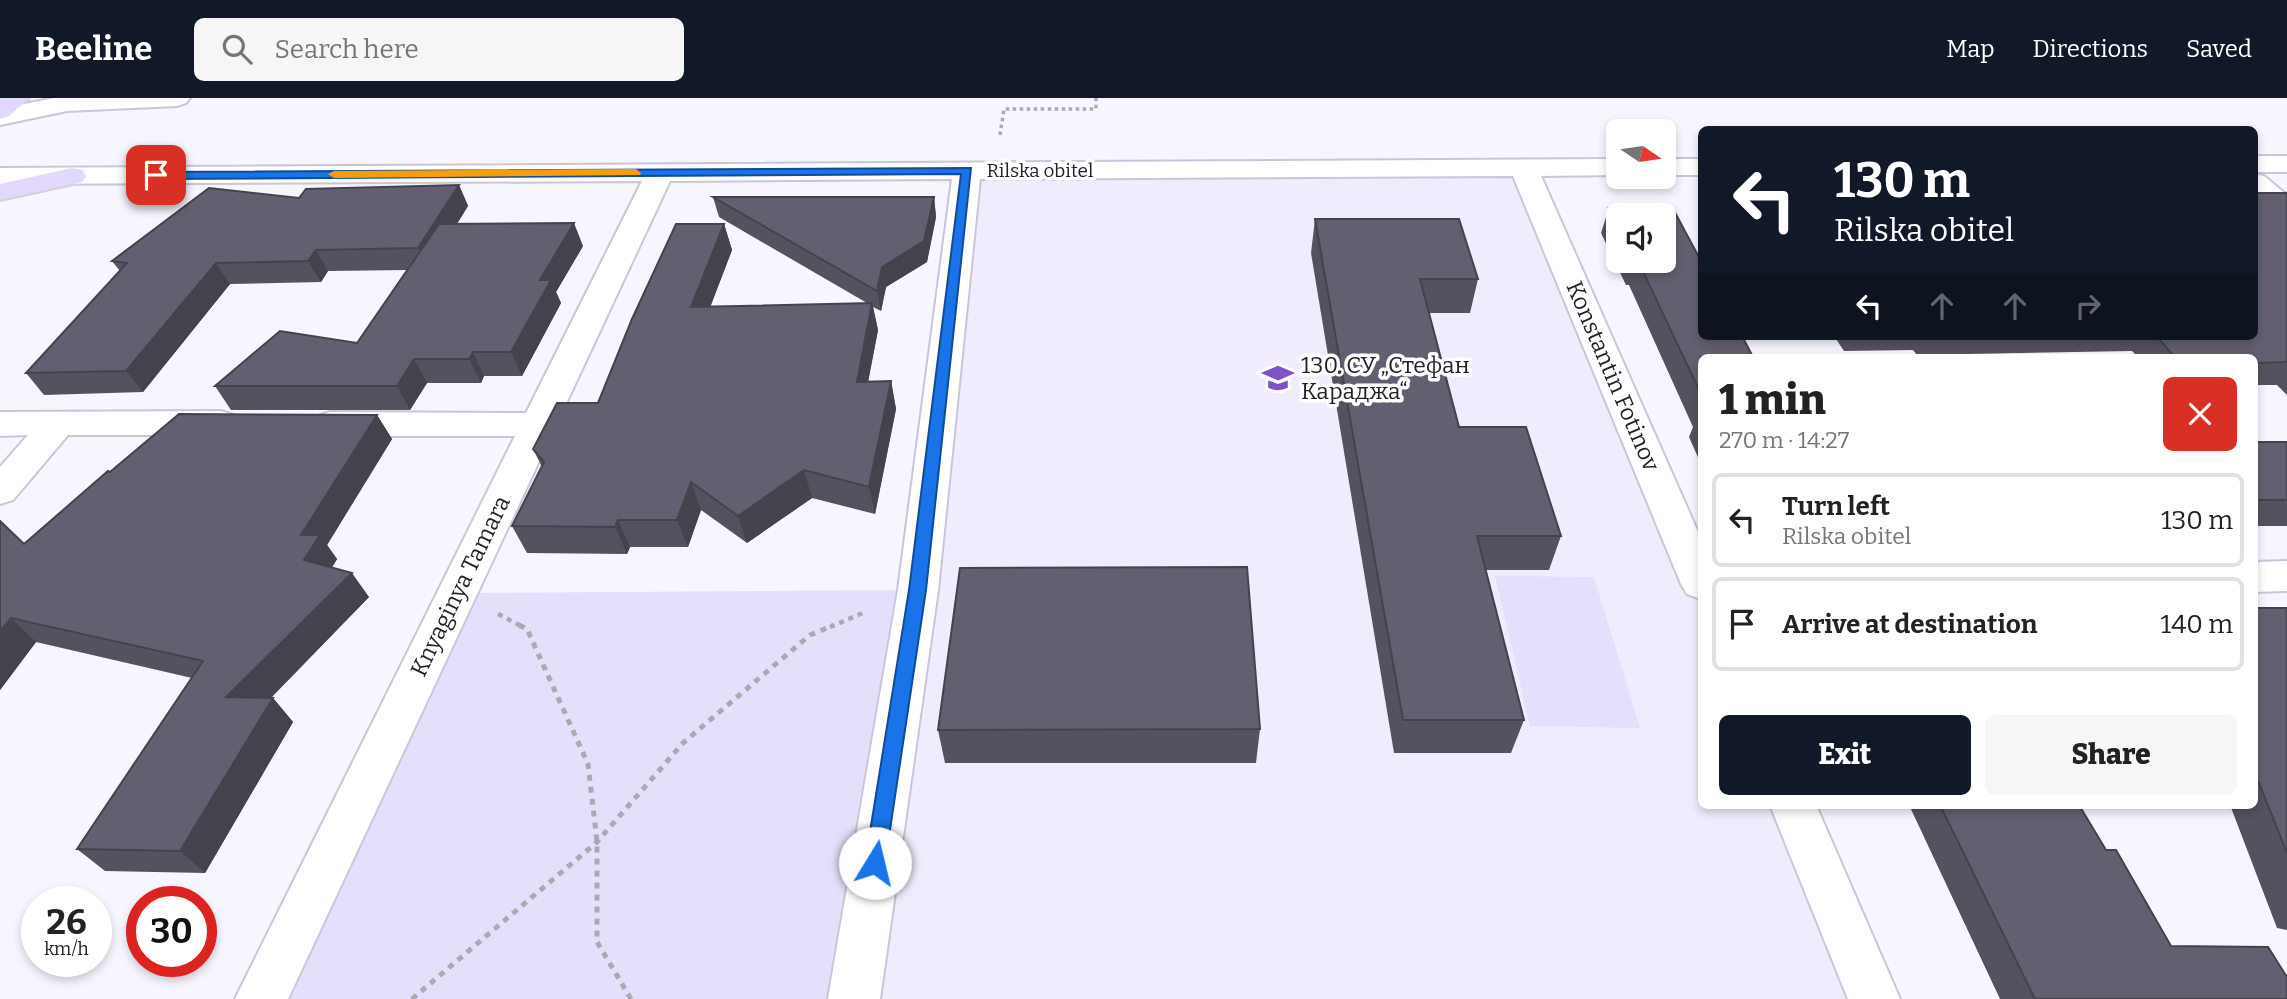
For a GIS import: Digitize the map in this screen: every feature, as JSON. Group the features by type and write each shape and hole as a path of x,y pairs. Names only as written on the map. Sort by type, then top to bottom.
{"main road":[{"path":"0,111 16,98"},
{"path":"0,192 72,176"}],"street":[{"path":"0,117 67,103 177,98"},
{"path":"2258,164 2287,164"},
{"name":"Rilska obitel","path":"0,176 1606,167"},
{"path":"1676,167 1698,167"},
{"name":"Konstantin Fotinov","path":"1524,168 1698,577"},
{"path":"854,999 918,590 967,171"},
{"name":"Knyaginya Tamara","path":"261,999 660,173"},
{"path":"2258,185 2287,209"},
{"path":"0,491 59,423"},
{"path":"0,424 251,423"},
{"path":"292,424 538,425"},
{"path":"2258,577 2287,576"},
{"path":"1795,809 1874,999"}],"path":[{"path":"1000,135 1004,109 1096,109 1096,98"},
{"path":"412,999 597,842 683,743 810,635 918,590"},
{"path":"457,593 527,629 588,764 597,842 597,942 631,999"}],"shaded area":[{"name":"130. СУ „Стефан Караджа“","path":"1524,168 1698,577 1698,809 1795,809 1874,999 854,999 967,171"},
{"path":"1495,576 1594,577 1640,728 1530,726"},
{"path":"918,590 854,999 261,999 457,593"}],"building":[{"path":"459,185 418,248 316,250 308,261 216,263 126,371 26,373 127,263 112,261 209,188 299,198 306,189"},
{"path":"2258,193 2287,193 2287,362 2258,363 2258,354 2172,354 2160,340 2258,340"},
{"path":"713,197 934,197 924,241 882,267 877,291"},
{"path":"1676,214 1698,255 1698,340 1744,340 1751,354 1698,354 1698,388 1644,273 1676,273"},
{"path":"1315,219 1459,219 1478,279 1420,279 1459,427 1526,427 1561,536 1477,536 1524,720 1403,720"},
{"path":"574,223 540,280 551,280 511,352 473,352 469,359 414,359 397,386 215,386 280,331 357,343 439,224"},
{"path":"676,224 724,224 691,307 872,303 857,382 891,381 869,487 804,470 738,516 691,482 677,520 618,520 615,527 512,526 544,462 533,449 557,403 598,403 632,319"},
{"path":"179,414 377,415 301,535 320,535 304,560 352,573 226,697 273,698 180,851 77,849 203,661 11,618 0,631 0,521 24,544"},
{"path":"2258,442 2287,442 2287,500 2258,500"},
{"path":"1247,567 1260,729 938,730 960,568"},
{"path":"2258,608 2287,608 2287,853 2259,783"},
{"path":"1942,809 2081,809 2106,850 2116,850 2171,946 2268,947 2287,977 2287,999 2035,999"}],"slow traffic":[{"path":"334,174 636,173"}],"place":[{"name":"130. СУ „Стефан Караджа“","path":"1278,378"}],"route":[{"path":"156,175 967,171 918,590 875,863"}]}
